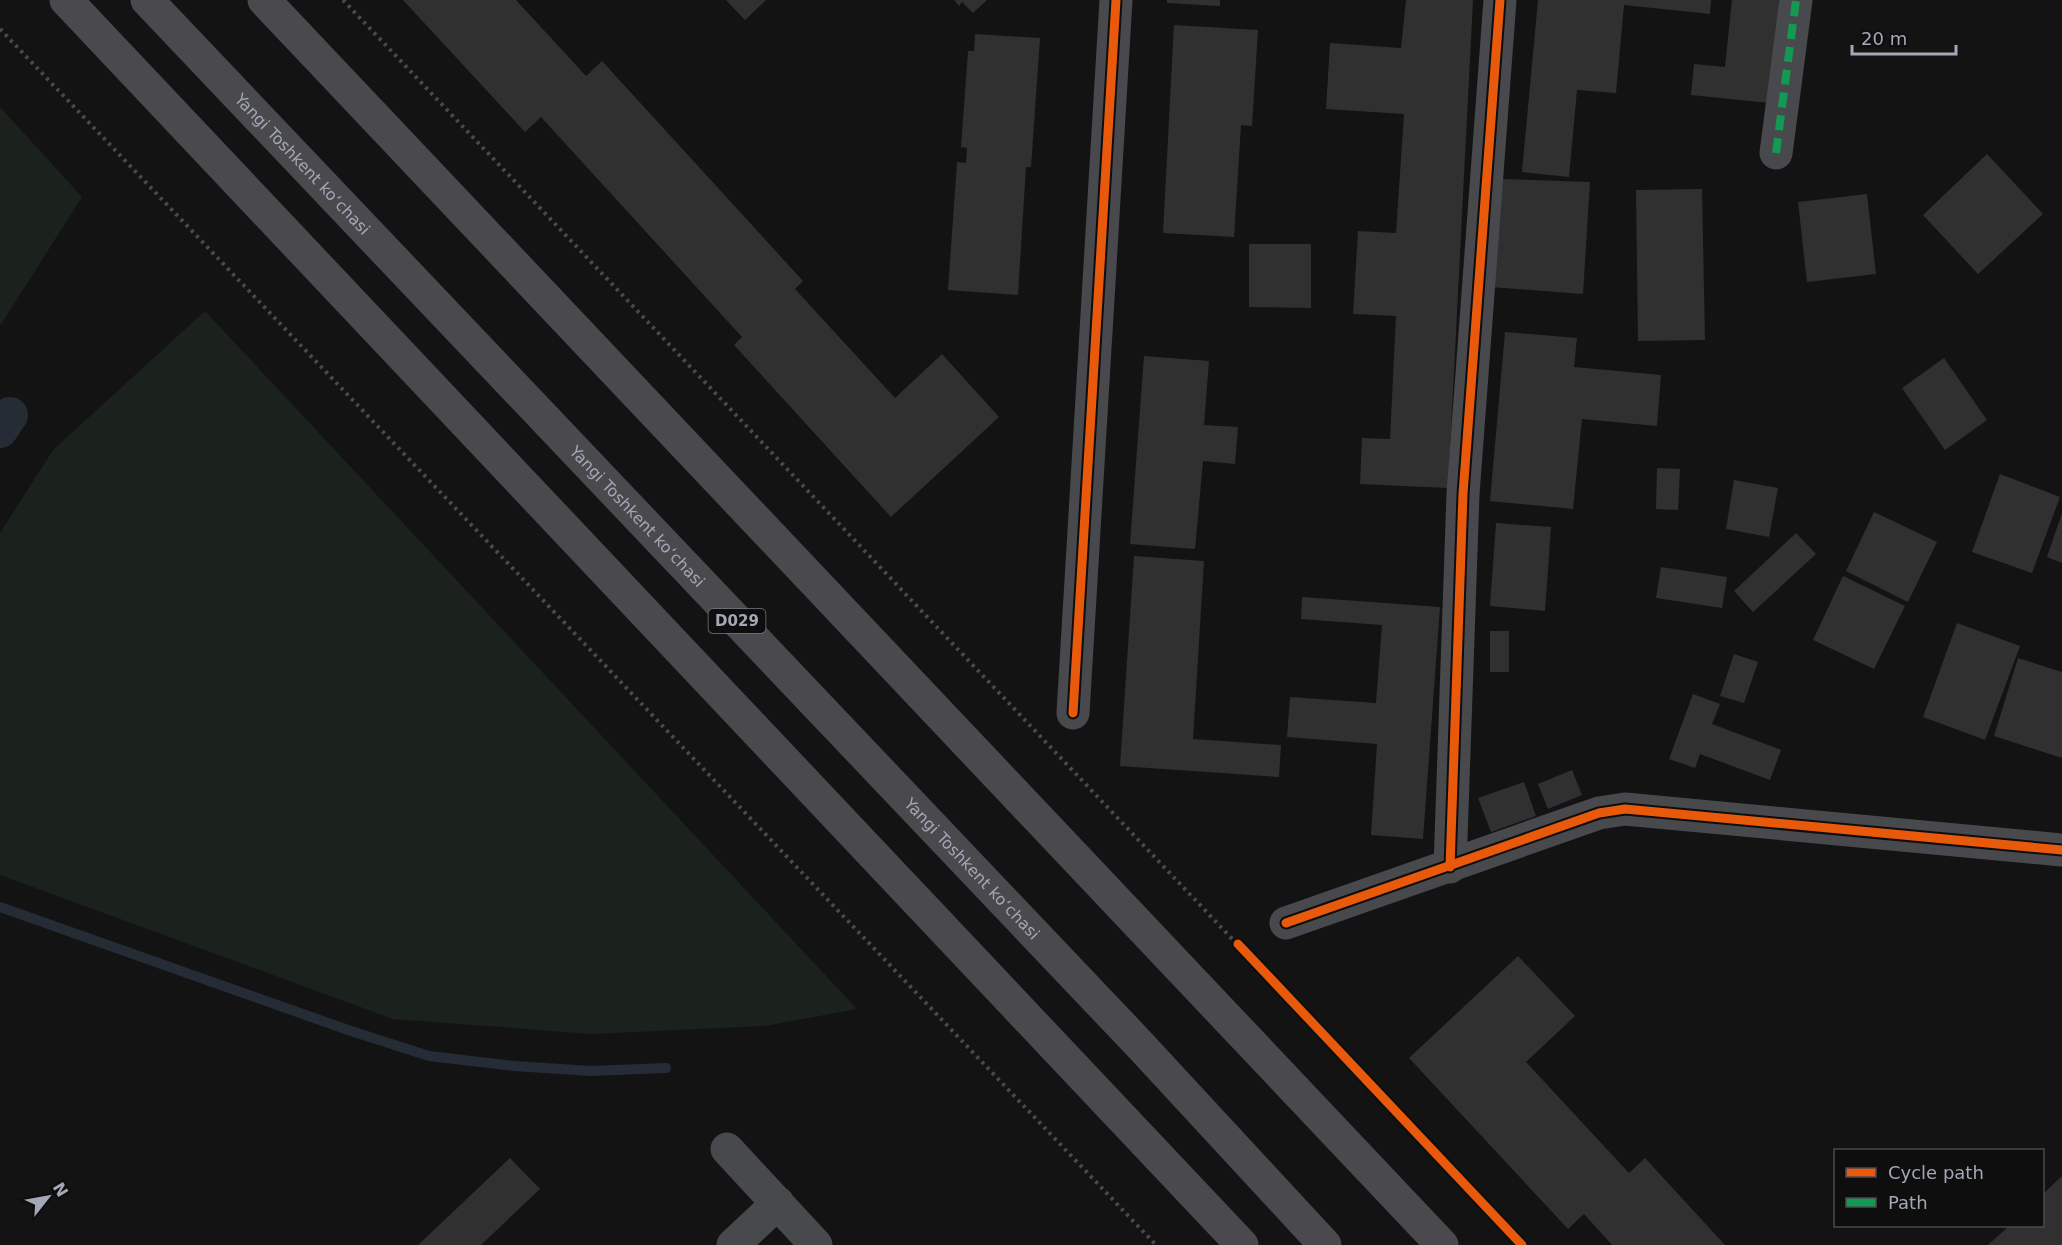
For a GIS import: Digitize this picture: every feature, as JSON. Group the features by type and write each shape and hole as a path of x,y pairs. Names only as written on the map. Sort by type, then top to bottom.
{"main road":[{"path":"66,0 1242,1245"},
{"name":"Yangi Toshkent ko‘chasi","path":"147,0 1140,1045 1325,1245"},
{"path":"264,0 1442,1245"}],"street":[{"path":"1073,713 1116,0"},
{"path":"1450,867 1463,494 1500,0"},
{"path":"1776,153 1796,0"},
{"path":"1286,923 1599,813 1625,809 2062,850"},
{"path":"727,1149 816,1245"},
{"path":"733,1245 778,1203"}],"path":[{"path":"343,0 1522,1245"},
{"path":"0,28 1124,1208 1156,1245"}],"shaded area":[{"path":"0,107 82,197 0,326"},
{"path":"205,311 857,1009 765,1026 591,1034 393,1019 0,875 0,533 53,450"}],"building":[{"path":"403,0 516,0 586,76 602,61 803,281 795,289 895,398 942,354 999,417 891,517 734,345 742,337 541,117 525,132"},
{"path":"726,0 766,0 745,20"},
{"path":"954,0 987,0 973,13 962,2 959,6"},
{"path":"1167,0 1220,0 1220,6 1167,3"},
{"path":"1406,0 1473,0 1448,488 1360,484 1362,438 1390,439 1396,316 1353,314 1358,231 1396,233 1404,114 1326,109 1330,43 1401,48"},
{"path":"1538,0 1711,0 1710,14 1624,5 1616,93 1577,90 1569,177 1522,172"},
{"path":"1732,0 1780,0 1770,103 1691,95 1694,64 1725,67"},
{"path":"1174,25 1258,30 1252,126 1241,125 1234,237 1163,233"},
{"path":"975,34 1040,38 1031,167 1026,167 1018,295 948,290 957,162 966,163 967,148 961,147 968,51 974,51"},
{"path":"1987,154 2043,214 1978,274 1923,215"},
{"path":"1503,179 1590,182 1583,294 1491,287"},
{"path":"1702,189 1705,340 1638,341 1636,190"},
{"path":"1867,194 1876,274 1807,282 1798,202"},
{"path":"1249,244 1311,244 1311,308 1249,307"},
{"path":"1505,332 1577,338 1574,367 1661,375 1657,426 1582,419 1573,509 1490,501"},
{"path":"1144,356 1209,361 1204,425 1238,427 1235,464 1203,461 1195,549 1130,544"},
{"path":"1944,358 1987,420 1945,450 1902,388"},
{"path":"1657,468 1680,469 1678,510 1656,509"},
{"path":"2000,474 2060,497 2032,573 1972,552"},
{"path":"1734,480 1778,488 1769,537 1726,529"},
{"path":"1874,512 1937,542 1908,602 1846,571"},
{"path":"2062,513 2062,563 2047,557"},
{"path":"1496,523 1551,527 1545,611 1490,606"},
{"path":"1796,533 1816,554 1753,612 1734,591"},
{"path":"1134,556 1204,561 1193,739 1281,745 1279,777 1120,766"},
{"path":"1661,567 1727,577 1722,608 1656,598"},
{"path":"1843,576 1905,606 1874,669 1813,640"},
{"path":"1302,597 1440,607 1423,839 1371,835 1377,744 1287,737 1290,697 1376,703 1382,625 1301,619"},
{"path":"1957,623 2020,646 1985,740 1923,717"},
{"path":"1490,631 1509,631 1509,672 1490,672"},
{"path":"1734,654 1758,662 1744,703 1720,696"},
{"path":"2018,658 2062,672 2062,758 1994,736"},
{"path":"1693,694 1720,704 1712,724 1781,750 1770,780 1700,754 1695,768 1669,759"},
{"path":"1572,770 1582,795 1548,809 1538,784"},
{"path":"1524,782 1536,816 1491,832 1478,798"},
{"path":"1518,956 1575,1016 1526,1062 1629,1173 1645,1158 1725,1245 1612,1245 1584,1214 1568,1229 1409,1058"},
{"path":"510,1158 540,1189 481,1245 418,1245"},
{"path":"2062,1176 2062,1245 1988,1245 2008,1227 2044,1227 2044,1193"}],"waterway":[{"path":"0,430 10,415"},
{"path":"0,907 351,1031 429,1056 514,1066 591,1071 666,1068"}],"marked path":[{"path":"1776,153 1796,0"}],"cycle path":[{"path":"1073,713 1116,0"},
{"path":"1450,867 1463,494 1500,0"},
{"path":"1286,923 1599,813 1625,809 2062,850"},
{"path":"1238,944 1522,1245"}]}
